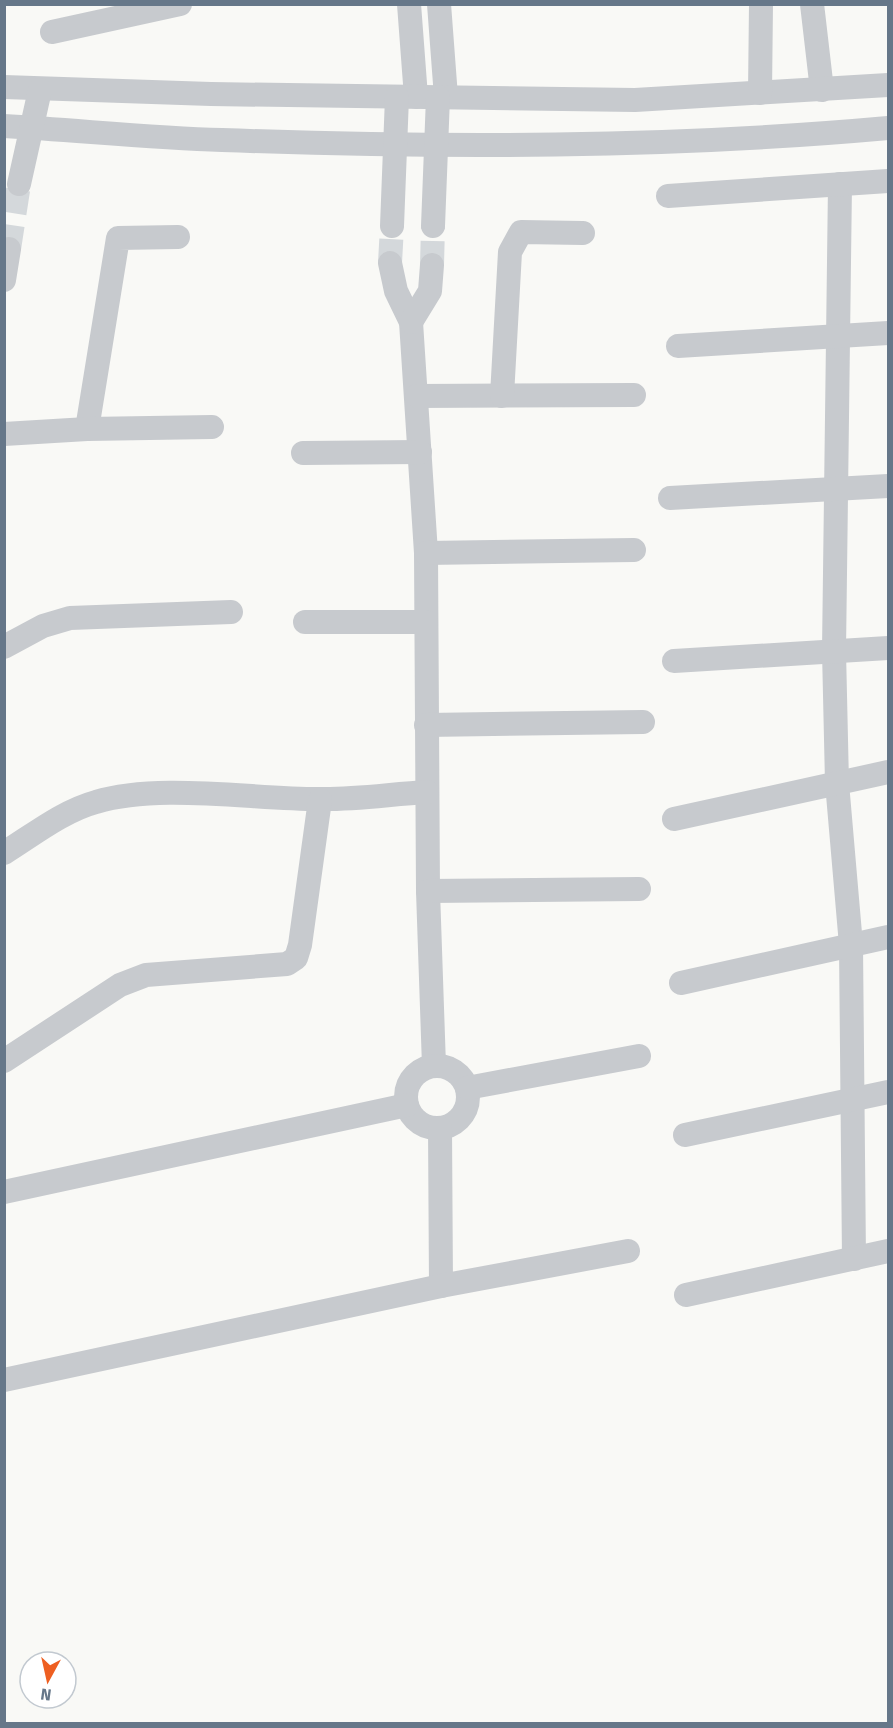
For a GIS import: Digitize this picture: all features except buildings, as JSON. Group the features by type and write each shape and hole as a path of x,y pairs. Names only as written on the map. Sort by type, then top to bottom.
{"street":[{"path":"52,32 180,4"},
{"path":"409,4 424,97 437,144 433,226"},
{"path":"392,226 393,144 424,97 439,4"},
{"path":"760,93 761,4"},
{"path":"812,4 822,90"},
{"path":"4,87 40,90 635,100 888,85"},
{"path":"19,184 40,90"},
{"path":"4,126 220,140 553,146 819,134 888,128"},
{"path":"668,196 888,181"},
{"path":"840,184 834,651 837,783 851,945 854,1259"},
{"path":"502,396 510,252 521,232 583,233"},
{"path":"87,429 118,238 178,237"},
{"path":"4,280 9,249"},
{"path":"390,263 396,291 411,322 426,553 428,891 434,1066"},
{"path":"411,322 430,291 432,265"},
{"path":"678,346 888,333"},
{"path":"417,396 634,395"},
{"path":"4,434 87,429 212,427"},
{"path":"303,453 420,452"},
{"path":"670,498 888,486"},
{"path":"426,553 634,550"},
{"path":"4,647 43,626 70,618 231,612"},
{"path":"305,622 426,622"},
{"path":"674,661 888,648"},
{"path":"426,725 643,722"},
{"path":"674,819 888,772"},
{"path":"4,853 56,820 92,802 116,796 146,793 320,800 427,792"},
{"path":"4,1061 120,985 146,975 286,964 296,958 300,945 320,800"},
{"path":"428,891 639,889"},
{"path":"681,983 888,937"},
{"path":"467,1089 639,1056"},
{"path":"434,1066 454,1071 467,1089 466,1110 450,1125 440,1128 419,1123 406,1105 405,1095 414,1075 434,1066"},
{"path":"685,1135 888,1092"},
{"path":"4,1192 406,1105"},
{"path":"440,1128 441,1286"},
{"path":"4,1380 441,1286 628,1251"},
{"path":"686,1295 888,1251"}],"tunnel":[{"path":"9,249 19,184"},
{"path":"390,263 392,226"},
{"path":"432,265 433,226"}]}
